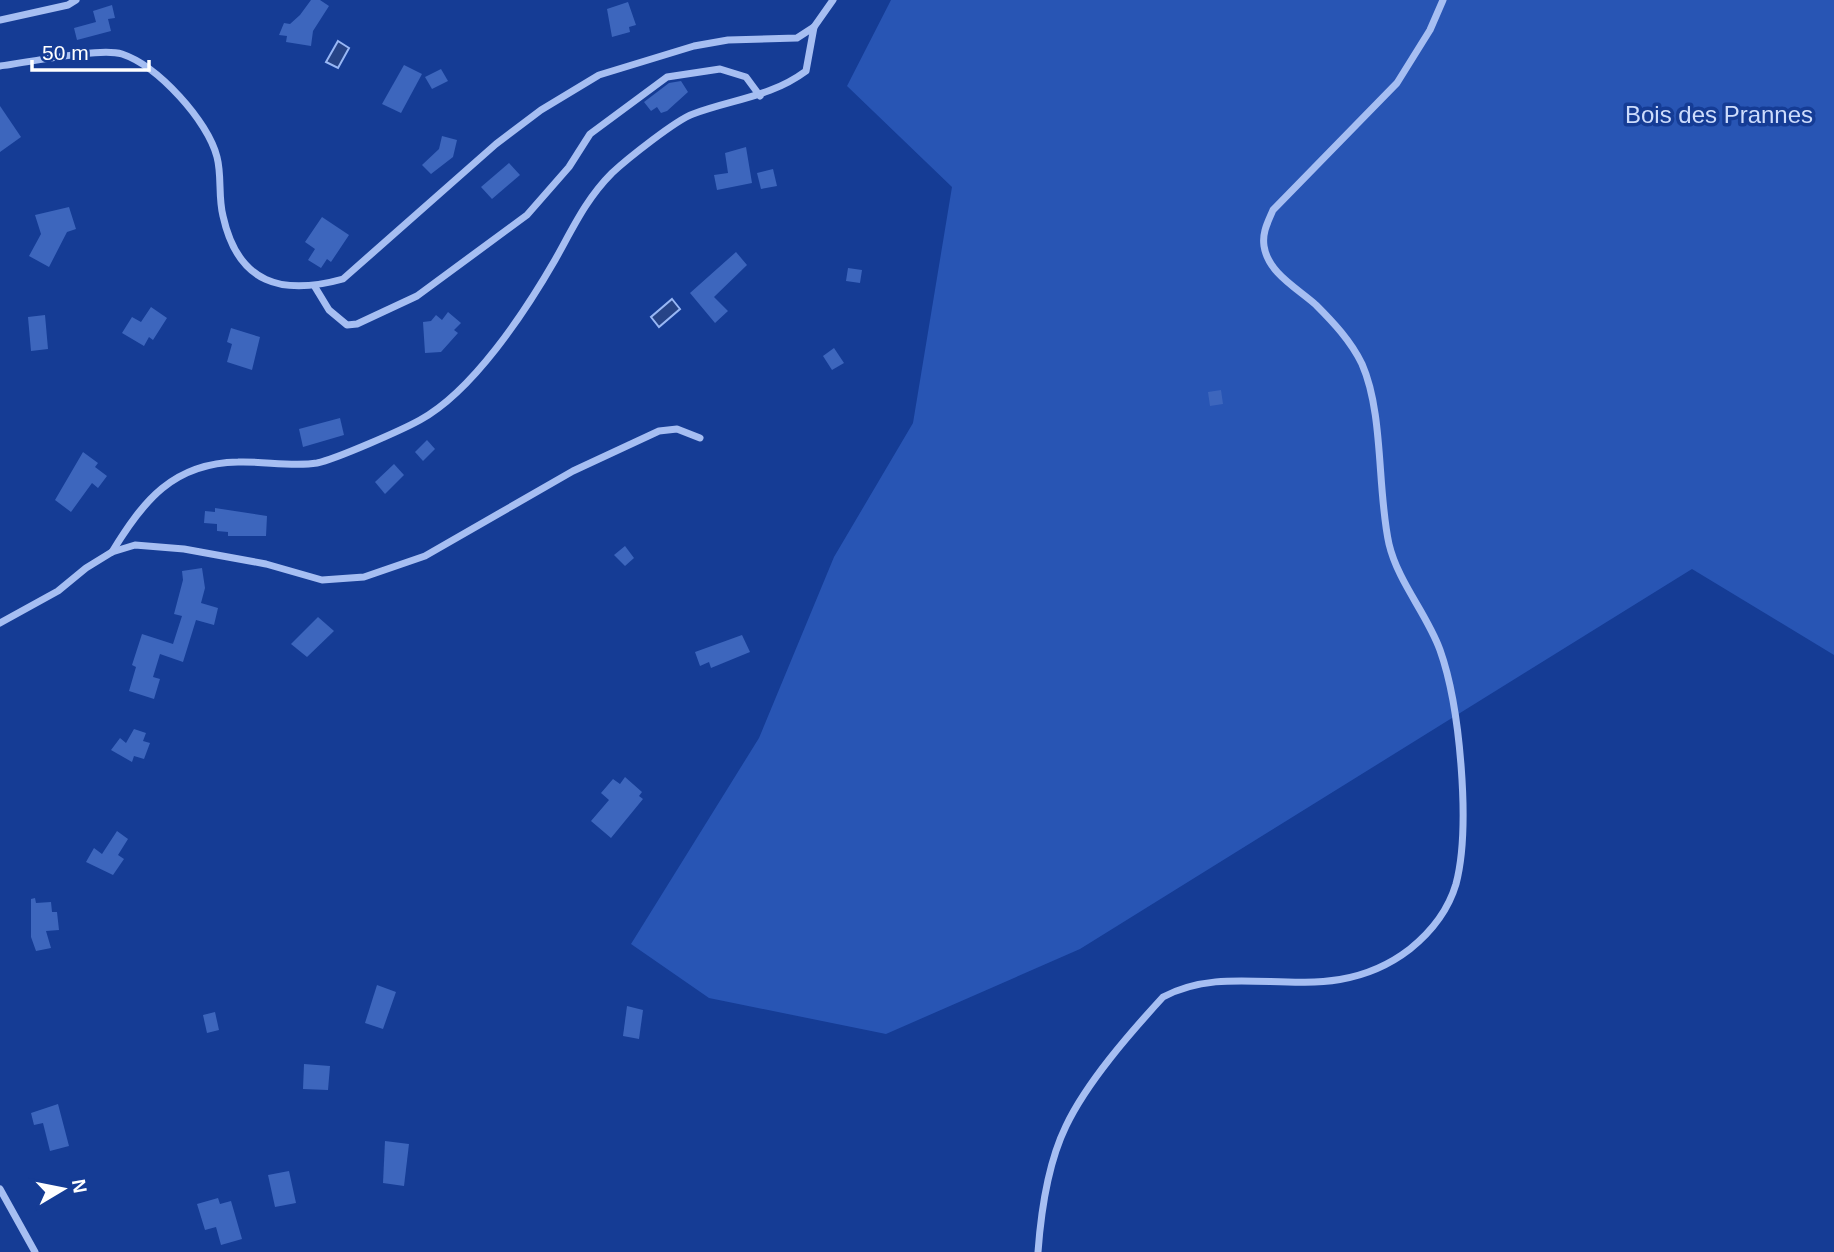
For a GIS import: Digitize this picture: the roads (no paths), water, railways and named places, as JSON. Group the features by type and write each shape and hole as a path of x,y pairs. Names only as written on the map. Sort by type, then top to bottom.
{"street":[{"path":"0,20 68,5 76,0"},
{"path":"0,66 120,53 145,66 173,91 211,137 218,159 224,222 229,240 243,260 265,281 288,287 315,287 344,279 496,144 541,110 599,75 694,46 728,40 797,38 814,27 833,0"},
{"path":"1038,1252 1047,1190 1066,1125 1081,1099 1163,997 1181,987 1209,983 1335,982 1371,971 1406,951 1430,933 1445,911 1456,884 1462,818 1452,701 1441,652 1390,545 1363,368 1352,344 1273,267 1264,246 1264,230 1273,210 1397,83 1430,30 1443,0"},
{"path":"112,552 138,510 188,471 237,462 318,463 419,421 445,403 490,354 532,300 585,202 614,171 691,114 760,96 786,86 806,71 814,27"},
{"path":"315,287 329,310 347,325 377,316 417,296 527,215 569,167 590,134 667,77 720,69 746,78 760,96"},
{"path":"0,623 58,591 112,552 135,545 266,564 322,580 364,577 425,556 573,471 659,431 677,429 700,438"},
{"path":"0,1189 35,1252"}],"park label":[{"name":"Bois des Prannes","path":"1719,115"}]}
